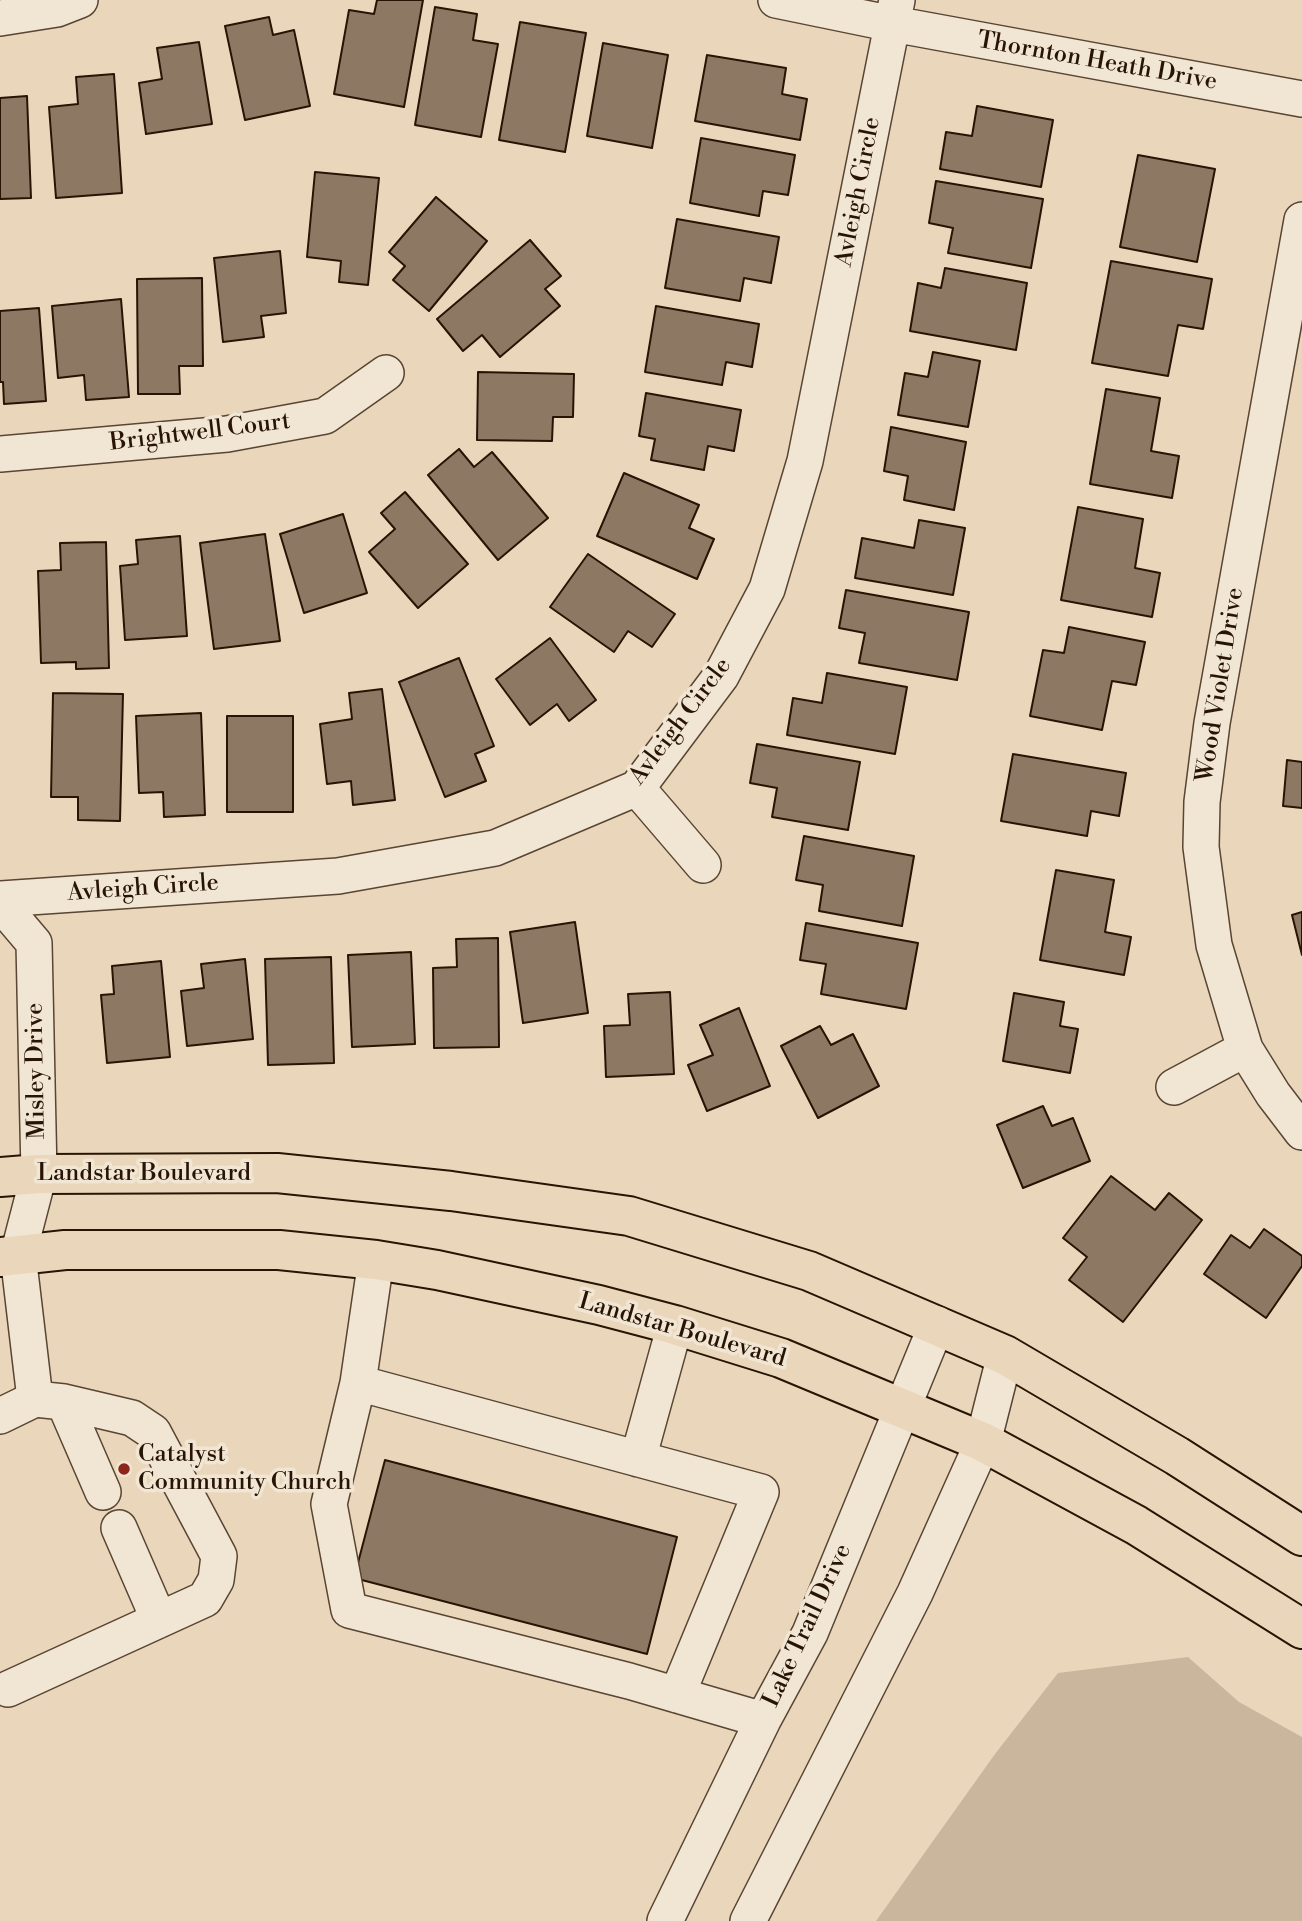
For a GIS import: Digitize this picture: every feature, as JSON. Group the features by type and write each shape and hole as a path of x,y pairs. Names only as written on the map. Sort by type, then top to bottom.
{"main road":[{"name":"Landstar Boulevard","path":"0,1177 39,1174 277,1173 451,1191 629,1216 809,1271 1005,1355 1177,1457 1302,1536"},
{"name":"Landstar Boulevard","path":"6,1245 65,1250 279,1250 376,1260 437,1270 586,1302 675,1325 781,1358 983,1442 1136,1525 1302,1629"}],"street":[{"path":"0,18 57,9 80,0"},
{"path":"776,0 895,12"},
{"name":"Thornton Heath Drive","path":"895,12 1302,99"},
{"name":"Avleigh Circle","path":"0,901 338,876 495,848 637,788 721,676 767,589 806,461 895,12"},
{"name":"Wood Violet Drive","path":"1302,220 1212,723 1202,802 1201,847 1213,945 1245,1049 1273,1094 1302,1132"},
{"name":"Brightwell Court","path":"0,454 227,434 325,416 386,373"},
{"path":"637,788 703,865"},
{"name":"Misley Drive","path":"0,901 34,943 39,1174 6,1245"},
{"path":"1174,1087 1245,1049"},
{"path":"6,1245 49,1401 103,1492"},
{"path":"376,1260 358,1384 329,1504 349,1610 629,1681 763,1720"},
{"name":"Lake Trail Drive","path":"665,1921 763,1720 810,1633 937,1324"},
{"path":"638,1458 675,1325"},
{"path":"748,1921 915,1592 983,1442 1005,1355"},
{"path":"358,1384 761,1492 677,1695"},
{"path":"0,1416 49,1401 132,1418 153,1432 219,1556 216,1580 205,1599 8,1689"},
{"path":"119,1528 159,1620"}],"shaded area":[{"path":"1188,1657 1239,1702 1302,1737 1302,1921 876,1921 995,1754 1058,1673"}],"building":[{"path":"377,0 423,0 404,107 334,94 349,10 374,14"},
{"path":"435,7 477,14 473,40 498,44 481,137 415,125"},
{"path":"269,17 273,35 294,30 310,106 245,120 225,26"},
{"path":"520,22 586,33 565,152 499,140"},
{"path":"199,42 212,124 146,134 139,83 162,79 157,48"},
{"path":"603,43 668,55 652,148 587,136"},
{"path":"707,55 786,68 782,94 807,99 800,140 695,121"},
{"path":"114,74 122,193 56,198 49,107 78,104 76,77"},
{"path":"27,96 31,198 0,199 0,98"},
{"path":"977,106 1053,120 1041,187 940,169 946,132 972,136"},
{"path":"701,138 795,155 788,195 763,191 759,216 690,203"},
{"path":"1138,155 1215,169 1197,262 1120,247"},
{"path":"315,172 379,178 368,285 339,282 341,261 307,257"},
{"path":"936,181 1043,199 1031,268 948,253 953,228 929,223"},
{"path":"436,197 487,241 429,311 393,280 405,266 389,252"},
{"path":"677,219 779,237 771,283 744,278 740,301 665,288"},
{"path":"530,240 561,276 545,289 560,306 500,357 482,335 463,351 437,319"},
{"path":"280,251 286,313 261,316 264,337 223,342 214,258"},
{"path":"1111,261 1212,279 1203,329 1178,325 1168,376 1092,363"},
{"path":"945,268 1027,283 1016,350 910,331 918,283 941,288"},
{"path":"202,278 203,366 179,366 180,394 138,394 137,279"},
{"path":"121,299 129,397 86,400 84,375 58,378 52,306"},
{"path":"656,306 759,324 752,367 726,362 722,385 645,372"},
{"path":"39,308 46,401 4,404 3,382 0,382 0,311"},
{"path":"933,352 980,361 968,427 898,415 905,373 928,377"},
{"path":"478,372 574,374 573,417 553,417 552,441 477,440"},
{"path":"1106,389 1160,398 1151,451 1179,456 1172,498 1090,484"},
{"path":"646,393 741,410 734,451 708,446 704,470 651,460 655,439 639,436"},
{"path":"891,427 966,442 954,510 904,500 908,476 884,471"},
{"path":"459,449 474,467 492,452 548,518 498,560 428,475"},
{"path":"624,473 699,505 689,528 714,539 697,579 597,536"},
{"path":"405,492 468,564 418,608 369,552 395,529 381,513"},
{"path":"1078,507 1143,519 1135,568 1160,573 1152,617 1061,600"},
{"path":"343,514 367,593 304,613 280,534"},
{"path":"919,520 965,528 953,595 855,578 862,538 914,548"},
{"path":"265,534 280,641 214,649 200,543"},
{"path":"180,536 187,636 125,640 120,566 138,564 136,540"},
{"path":"106,542 109,668 76,669 76,662 41,663 38,571 61,570 60,543"},
{"path":"588,554 675,614 652,647 628,631 614,652 550,607"},
{"path":"846,590 969,612 957,680 859,663 865,633 839,628"},
{"path":"1069,627 1145,642 1136,685 1112,681 1102,730 1030,716 1043,650 1064,653"},
{"path":"550,638 596,700 569,721 557,704 530,725 496,679"},
{"path":"459,658 494,746 475,754 486,781 445,797 399,682"},
{"path":"827,673 907,687 895,754 787,735 793,698 822,703"},
{"path":"382,689 395,800 353,805 351,781 327,784 320,724 352,719 349,693"},
{"path":"53,693 123,694 120,821 78,820 78,797 51,797"},
{"path":"201,713 205,815 164,817 163,792 139,793 136,716"},
{"path":"227,716 293,716 293,812 227,812"},
{"path":"757,744 860,762 848,830 772,817 777,788 750,783"},
{"path":"1013,754 1126,773 1119,816 1091,811 1087,836 1001,821"},
{"path":"1287,760 1302,762 1302,808 1283,806"},
{"path":"804,836 914,856 902,926 819,911 823,885 796,880"},
{"path":"1056,870 1114,880 1105,932 1131,937 1124,975 1040,960"},
{"path":"1302,912 1302,955 1292,915"},
{"path":"575,922 588,1013 523,1023 510,932"},
{"path":"806,923 918,943 906,1009 821,994 826,964 800,960"},
{"path":"498,938 499,1047 434,1048 433,968 457,967 456,939"},
{"path":"411,952 415,1044 352,1047 348,955"},
{"path":"331,957 334,1063 268,1065 265,959"},
{"path":"245,959 253,1039 187,1046 181,991 204,988 201,964"},
{"path":"161,961 170,1057 107,1063 101,995 114,994 112,966"},
{"path":"670,992 674,1074 606,1077 604,1026 630,1025 628,994"},
{"path":"1014,993 1064,1002 1060,1026 1078,1029 1070,1073 1003,1061"},
{"path":"739,1008 770,1086 707,1111 688,1065 713,1055 700,1025"},
{"path":"820,1026 831,1045 853,1034 879,1086 818,1118 781,1046"},
{"path":"1043,1106 1052,1126 1073,1118 1090,1161 1023,1188 997,1125"},
{"path":"1111,1176 1155,1210 1169,1193 1202,1220 1123,1322 1069,1280 1087,1257 1063,1238"},
{"path":"1264,1229 1302,1256 1302,1266 1266,1318 1204,1274 1231,1235 1250,1248"},
{"path":"385,1460 677,1537 647,1654 354,1578"}],"place":[{"name":"Catalyst Community Church","path":"124,1469"}]}
